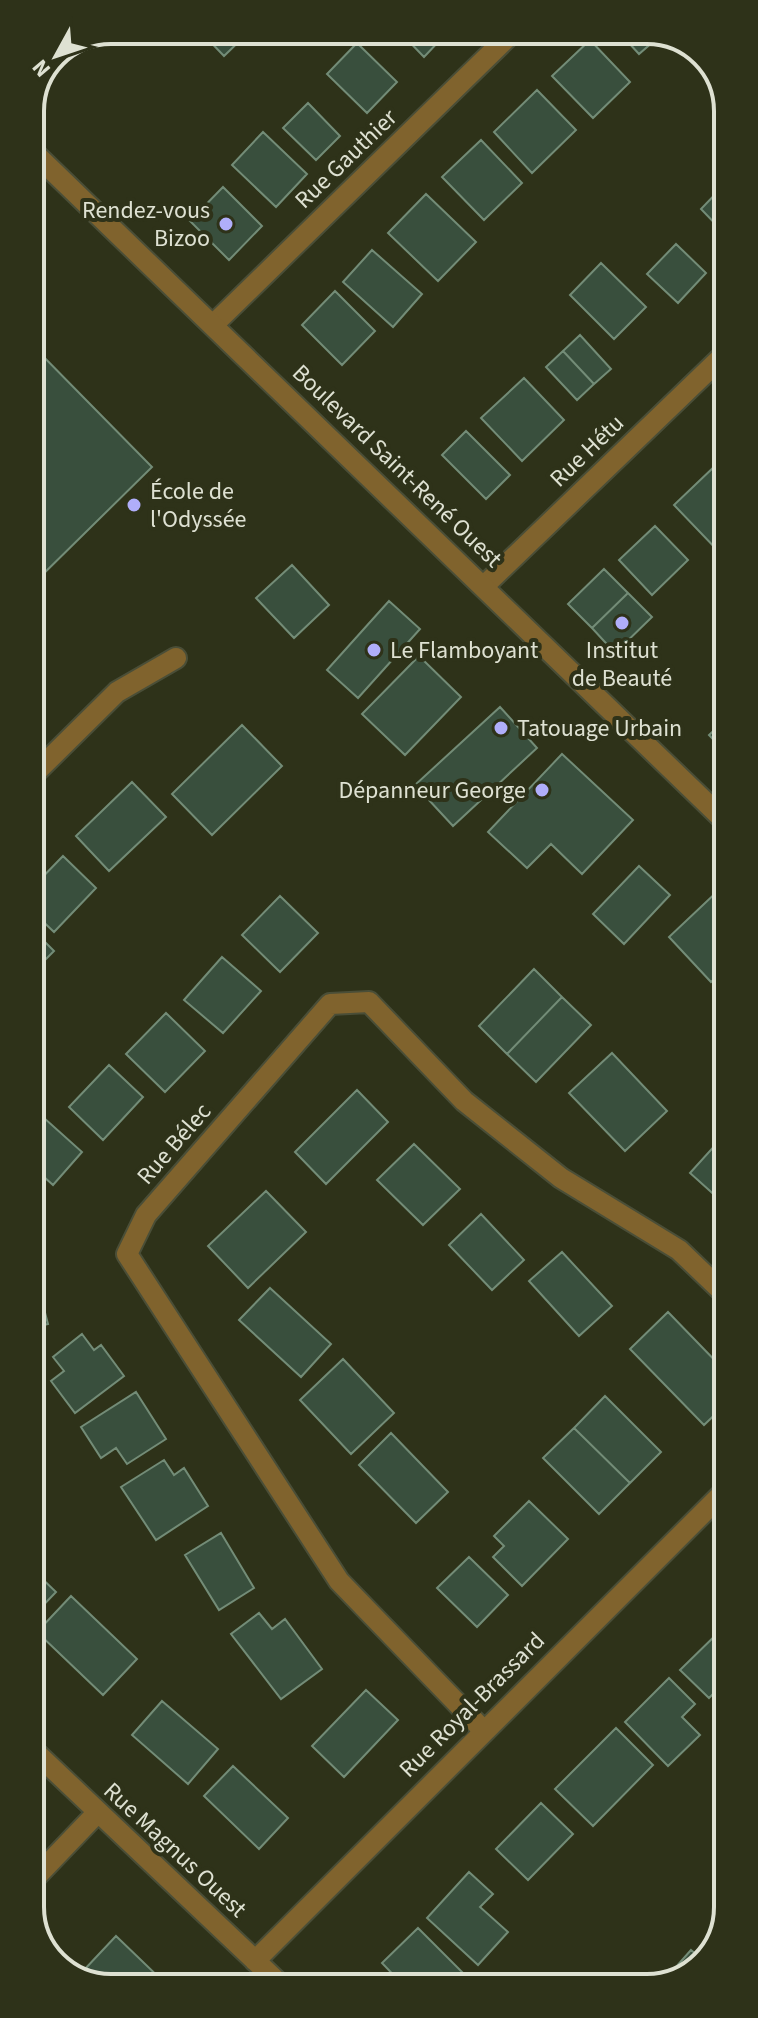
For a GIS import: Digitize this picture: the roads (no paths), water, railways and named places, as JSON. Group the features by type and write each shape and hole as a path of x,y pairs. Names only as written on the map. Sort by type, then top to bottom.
{"street":[{"name":"Rue Gauthier","path":"214,324 501,44"},
{"name":"Boulevard Saint-René Ouest","path":"44,162 714,810"},
{"name":"Rue Hétu","path":"484,586 714,365"},
{"path":"44,764 117,692 176,658"},
{"name":"Rue Bélec","path":"483,1730 330,1568 127,1254 146,1215 330,1004 369,1002 464,1101 561,1178 679,1250 714,1284"},
{"name":"Rue Royal-Brassard","path":"255,1961 714,1502"},
{"name":"Rue Magnus Ouest","path":"44,1760 269,1974"},
{"path":"44,1868 98,1812"}],"place":[{"name":"Rendez-vous Bizoo","path":"226,224"},
{"name":"École de l'Odyssée","path":"134,505"},
{"name":"Institut de Beauté","path":"622,623"},
{"name":"Le Flamboyant","path":"374,650"},
{"name":"Tatouage Urbain","path":"501,728"},
{"name":"Dépanneur George","path":"542,790"}]}
